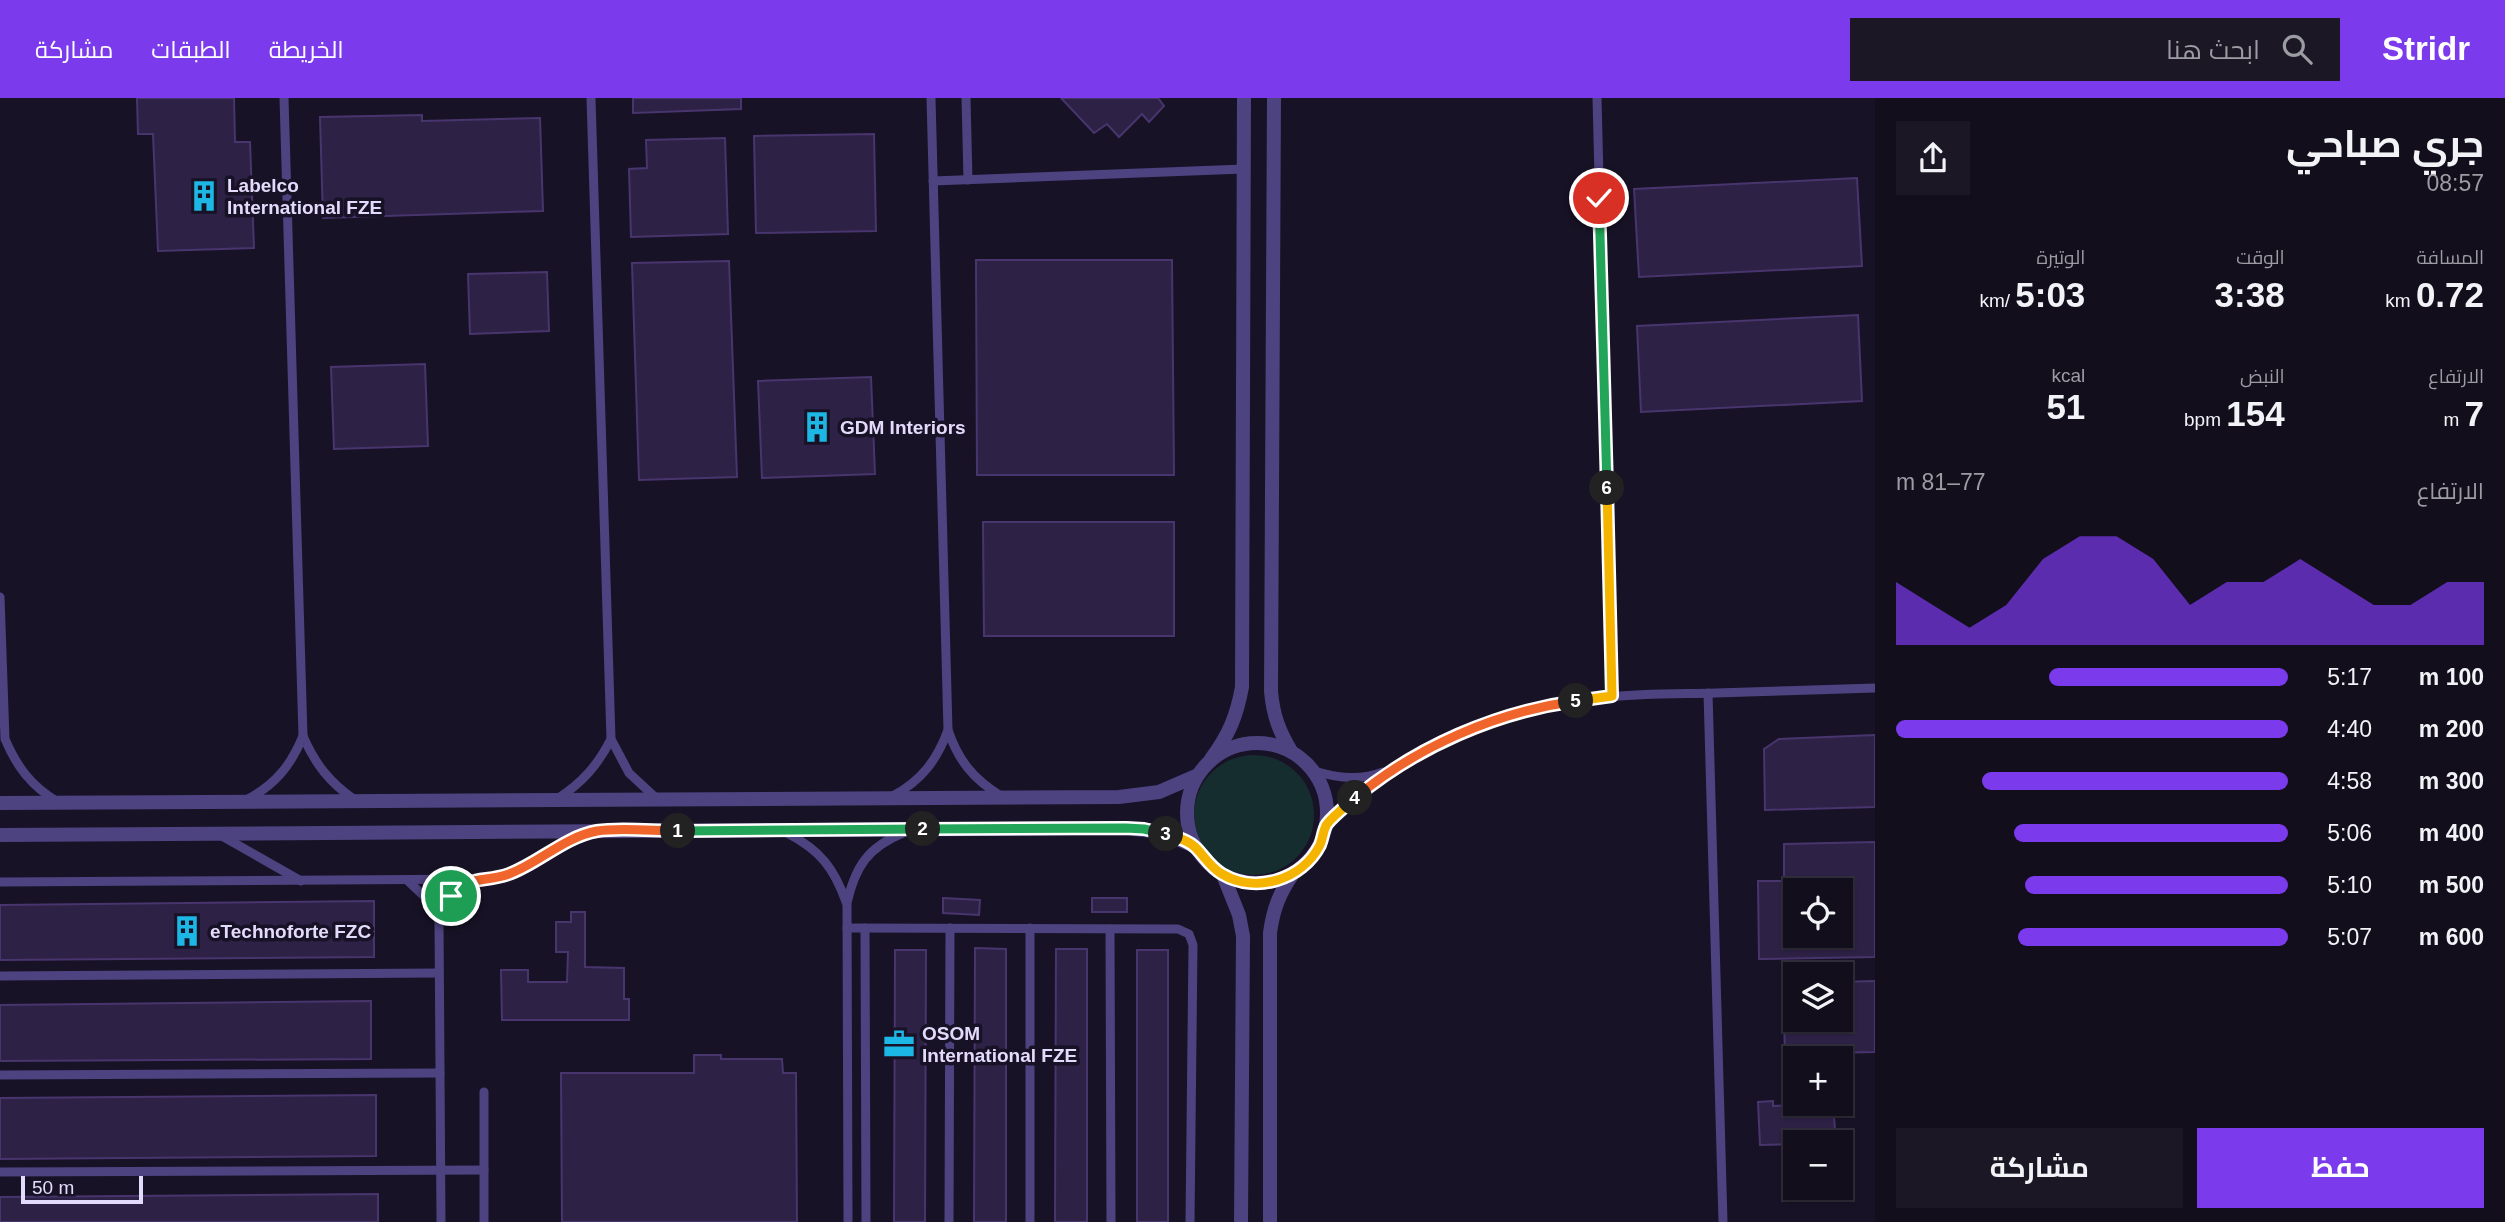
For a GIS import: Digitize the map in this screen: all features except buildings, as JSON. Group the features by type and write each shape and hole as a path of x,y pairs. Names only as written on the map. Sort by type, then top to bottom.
{"street":[{"path":"1244,98 1242,687 1233,725 1227,737 1196,776 1186,811 1194,846 1206,862 1223,875 1258,884 1293,874 1309,861 1320,844 1326,825 1327,806 1314,771 1291,751 1280,733 1273,713 1271,691 1274,98"},
{"path":"1211,759 1229,748 1250,743 1272,744 1291,751"},
{"path":"0,803 1139,796 1159,792 1196,776"},
{"path":"0,835 1144,829 1161,832 1194,846"},
{"path":"1270,1222 1270,933 1277,901 1293,874"},
{"path":"1223,875 1239,915 1243,936 1241,1222"}],"lane":[{"path":"284,98 303,736 324,774 357,802"},
{"path":"591,98 611,739 629,773 657,799"},
{"path":"931,98 948,730 968,771 1004,798"},
{"path":"967,98 968,180"},
{"path":"1597,98 1612,696"},
{"path":"933,181 1244,169"},
{"path":"0,597 5,739 13,759 25,776 59,803"},
{"path":"1314,771 1355,779 1375,775 1395,768 1478,727 1566,702 1612,696 1875,688"},
{"path":"1708,693 1723,1222"},
{"path":"888,799 909,787 926,771 940,752 948,730"},
{"path":"243,802 263,791 281,776 294,758 303,736"},
{"path":"0,750 5,739"},
{"path":"556,800 589,774 611,739"},
{"path":"1326,825 1348,804 1395,768"},
{"path":"782,830 805,842 824,859 838,880 847,903"},
{"path":"848,1222 847,903 853,878 867,856 886,839 911,830"},
{"path":"0,883 469,880 506,875 524,868 557,847 597,831"},
{"path":"217,834 302,881"},
{"path":"441,1222 439,919 451,896 469,880"},
{"path":"408,881 426,898 439,919"},
{"path":"847,928 1178,929 1189,933 1192,939 1190,1222"},
{"path":"865,928 866,1222"},
{"path":"949,1222 950,928"},
{"path":"1030,928 1030,1222"},
{"path":"1110,929 1111,1222"},
{"path":"0,976 439,973"},
{"path":"0,1076 440,1073"},
{"path":"484,1092 484,1222"},
{"path":"0,1172 484,1170"}],"green space":[{"path":"1254,755 1277,760 1296,773 1309,792 1314,815 1309,838 1296,857 1277,870 1254,875 1231,870 1212,857 1199,838 1194,815 1199,792 1212,773 1231,760"}],"place":[{"name":"Labelco International FZE","path":"204,196"},
{"name":"GDM Interiors","path":"817,427"},
{"name":"eTechnoforte FZC","path":"187,931"},
{"name":"OSOM International FZE","path":"899,1044"}],"route":[{"path":"451,896 469,880 506,875 524,868 557,847 597,831 1144,829 1161,832 1194,846 1206,862 1223,875 1258,884 1276,881 1293,874 1309,861 1320,844 1326,825 1348,804 1395,768 1478,727 1566,702 1612,696 1599,198"}]}
